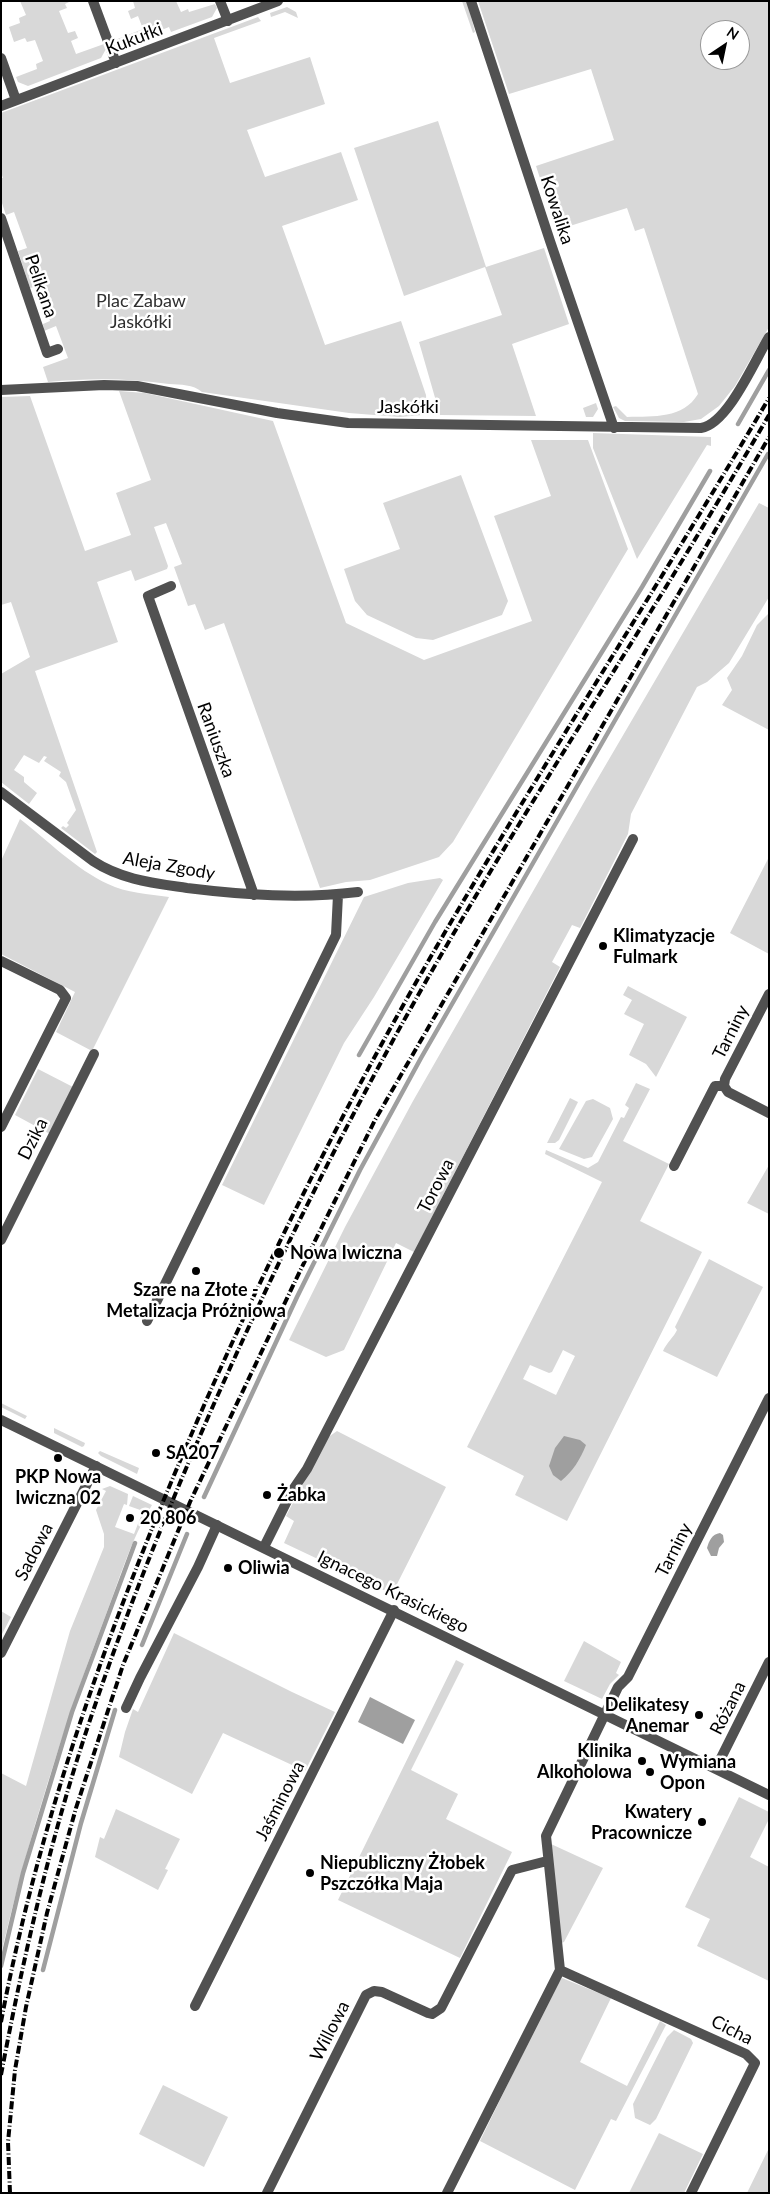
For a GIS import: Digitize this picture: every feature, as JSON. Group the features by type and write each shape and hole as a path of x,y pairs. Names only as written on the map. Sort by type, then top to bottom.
{"street":[{"path":"93,1 116,63"},
{"path":"220,1 228,20"},
{"name":"Kukułki","path":"1,106 278,1"},
{"name":"Kowalika","path":"472,1 550,241 614,428"},
{"path":"1,58 16,100"},
{"name":"Pelikana","path":"1,218 47,353 58,349"},
{"name":"Jaskółki","path":"1,390 104,385 137,386 277,413 348,422 436,422 614,428 707,427 718,419 736,396 769,337"},
{"name":"Raniuszka","path":"171,586 148,596 254,895"},
{"name":"Aleja Zgody","path":"1,792 108,871 147,882 254,895 295,897 358,892"},
{"name":"Torowa","path":"264,1547 292,1491 307,1469 406,1281 633,839"},
{"path":"147,1321 336,935 338,895"},
{"path":"1,961 60,990 66,998 1,1127"},
{"name":"Tarniny","path":"769,994 725,1078 724,1086 728,1092 769,1113"},
{"name":"Dzika","path":"1,1240 94,1054"},
{"name":"Tarniny","path":"674,1166 715,1086 724,1086"},
{"name":"Tarniny","path":"606,1714 618,1687 630,1672 769,1398"},
{"name":"Ignacego Krasickiego","path":"1,1420 769,1794"},
{"name":"Sadowa","path":"1,1652 96,1466"},
{"path":"126,1708 198,1567 217,1525"},
{"name":"Jaśminowa","path":"196,2006 394,1610"},
{"name":"Różana","path":"716,1768 769,1662"},
{"path":"447,2193 560,1970 546,1836 606,1714"},
{"name":"Willowa","path":"267,2193 366,1996 374,1991 382,1992 432,2014 441,2008 512,1870 548,1861"},
{"name":"Cicha","path":"560,1970 746,2054 755,2063 691,2193"}],"green space":[{"path":"20,1 71,1 65,4 67,8 59,11 68,33 75,31 78,38 71,41 76,54 104,44 106,49 101,58 28,86 18,82 16,77 37,69 36,64 43,61 35,40 27,42 25,38 14,42 9,27 20,23 19,18 26,15"},
{"path":"133,1 176,1 181,12 188,9 189,12 215,4 217,8 212,17 171,32 169,27 159,31 161,36 126,49 117,45 115,40 143,29 138,16 131,19 128,11 135,8"},
{"path":"462,1 467,1 475,32 473,33"},
{"path":"478,1 769,1 769,327 735,386 719,406 701,419 684,422 625,421 619,418 613,407 616,406 627,417 657,416 676,412 684,408 698,394 644,228 635,231 627,208 557,230 536,166 614,140 591,69 509,94"},
{"path":"287,7 296,12 298,18 285,12 271,17 270,13"},
{"name":"Plac Zabaw Jaskółki","path":"258,17 261,21 214,38 230,83 310,57 325,104 247,130 265,177 341,152 358,200 282,226 325,345 401,321 426,395 427,408 422,415 400,417 349,413 202,392 187,385 93,379 48,382 43,367 68,358 56,326 44,331 43,324 50,321 38,286 30,288 18,251 27,248 14,212 6,215 1,200 1,178 3,178 1,172 1,113"},
{"path":"438,121 486,267 544,248 569,324 512,344 536,416 440,415 419,342 502,315 485,267 404,296 354,148"},
{"path":"119,391 145,393 273,421 346,623 424,660 532,621 494,516 551,496 531,440 588,440 628,549 453,842 439,857 370,880 346,882 320,888 224,623 205,630 195,604 188,606 174,567 182,564 166,523 154,527 168,566 167,569 135,581 131,570 97,582 118,642 35,671 97,852 95,854 61,828 63,826 66,828 69,825 67,823 76,810 66,782 59,776 61,772 44,761 47,757 44,756 39,763 24,755 14,770 24,777 24,782 37,793 29,804 1,782 1,674 30,657 11,602 1,605 1,397 30,396 85,551 131,535 116,493 151,480"},
{"path":"596,403 598,409 593,417 586,417 583,408"},
{"path":"593,433 711,437 711,446 707,445 637,559 593,448"},
{"path":"461,475 508,601 502,615 433,640 416,638 367,615 355,601 344,569 400,549 383,503"},
{"path":"759,503 769,508 769,597 729,663 707,682 697,687 631,814 628,834 580,928 572,925 552,962 560,967 414,1252 396,1243 344,1350 326,1357 289,1340 345,1227 413,1101 591,790"},
{"path":"769,613 769,730 722,705 732,690 727,678 742,656 757,625"},
{"path":"20,819 74,863 96,878 122,889 169,897 92,1051 56,1032 75,992 1,954 1,861"},
{"path":"769,857 769,954 730,933"},
{"path":"440,878 443,880 374,997 344,1043 264,1205 222,1185 364,897 408,883"},
{"path":"628,986 687,1017 656,1077 646,1064 629,1055 644,1024 624,1014 632,1000 623,995"},
{"path":"38,1069 73,1087 50,1134 15,1115"},
{"path":"636,1083 650,1089 623,1141 669,1164 640,1221 702,1252 567,1521 515,1495 524,1476 467,1447 602,1182 545,1154 546,1150 588,1168 598,1162 621,1117 624,1118 629,1108 625,1105","holes":["563,1350 575,1356 556,1395 523,1379 530,1365 549,1373 552,1372"]},
{"path":"570,1098 578,1102 559,1140 555,1143 547,1143"},
{"path":"593,1099 610,1108 613,1119 592,1157 584,1159 559,1149 586,1101"},
{"path":"769,1165 769,1214 747,1203"},
{"path":"709,1259 763,1287 717,1377 663,1351 677,1330 675,1327"},
{"path":"1,1403 27,1416 25,1419 1,1407"},
{"path":"54,1428 85,1443 84,1446 82,1447 54,1433"},
{"path":"337,1431 446,1487 392,1594 284,1543 294,1521 286,1516 327,1438"},
{"path":"100,1451 139,1468 137,1474 101,1456 98,1453"},
{"path":"110,1486 128,1494 127,1505 124,1504 115,1527 134,1534 143,1511 129,1506 133,1496 152,1505 126,1560 61,1742 23,1868 1,1954 1,1773 26,1786 70,1631 104,1547 104,1534 96,1510 106,1491 102,1489"},
{"path":"1,1611 11,1617 1,1636"},
{"path":"174,1633 335,1712 305,1771 223,1733 192,1794 119,1757 133,1709 138,1712"},
{"path":"584,1641 621,1662 616,1673 619,1675 610,1684 602,1699 564,1681"},
{"path":"456,1660 464,1664 411,1770 458,1794 446,1819 512,1852 460,1958 338,1900"},
{"path":"739,1797 769,1812 769,1819 750,1857 769,1867 769,1981 697,1946 710,1919 685,1907"},
{"path":"116,1809 180,1839 165,1869 168,1870 158,1890 95,1857 100,1837 104,1839"},
{"path":"551,1844 603,1868 564,1942 561,1943"},
{"path":"562,1978 611,1998 580,2062 627,2086 660,2021 666,2025 616,2121 611,2119 575,2190 480,2141 555,1987"},
{"path":"674,2030 691,2039 693,2043 656,2119 650,2125 635,2118 633,2104 667,2037"},
{"path":"163,2085 228,2117 204,2167 139,2134"},
{"path":"659,2133 703,2154 684,2193 629,2193"},
{"path":"769,2148 769,2193 747,2193"}],"shaded area":[{"path":"564,1436 580,1440 586,1445 576,1465 561,1481 553,1475 549,1466 555,1448"},
{"path":"720,1533 723,1535 724,1542 719,1548 717,1556 711,1556 707,1548 713,1536"},
{"path":"370,1697 415,1720 403,1744 358,1722"}],"waterway":[{"path":"738,424 769,370"},
{"path":"204,1497 297,1297 360,1170 421,1058 768,454"},
{"path":"359,1055 435,922 642,587 710,471"},
{"path":"142,1645 187,1534"},
{"path":"1,1966 23,1873 72,1712 135,1543"},
{"path":"43,1970 81,1823 115,1710"}],"railway":[{"path":"1,2022 18,1941 38,1861 61,1781 87,1702 115,1624 176,1470 259,1285 339,1123 396,1017 510,823 769,398"},
{"path":"1,2075 25,1956 44,1877 77,1760 123,1626 194,1450 238,1350 317,1184 433,969 516,829 686,554 769,415"},
{"path":"10,2193 8,2142 15,2070 26,2007 47,1913 76,1808 123,1665 190,1502 300,1271 375,1120 769,437"}],"place":[{"name":"Klimatyzacje Fulmark","path":"603,946"},
{"name":"Nowa Iwiczna","path":"279,1253"},
{"name":"Szare na Złote - Metalizacja Próżniowa","path":"196,1271"},
{"name":"SA207","path":"156,1453"},
{"name":"PKP Nowa Iwiczna 02","path":"58,1458"},
{"name":"Żabka","path":"267,1495"},
{"name":"20,806","path":"130,1518"},
{"name":"Oliwia","path":"228,1568"},
{"name":"Delikatesy Anemar","path":"699,1715"},
{"name":"Klinika Alkoholowa","path":"642,1761"},
{"name":"Wymiana Opon","path":"650,1772"},
{"name":"Kwatery Pracownicze","path":"702,1822"},
{"name":"Niepubliczny Żłobek Pszczółka Maja","path":"310,1873"}]}
